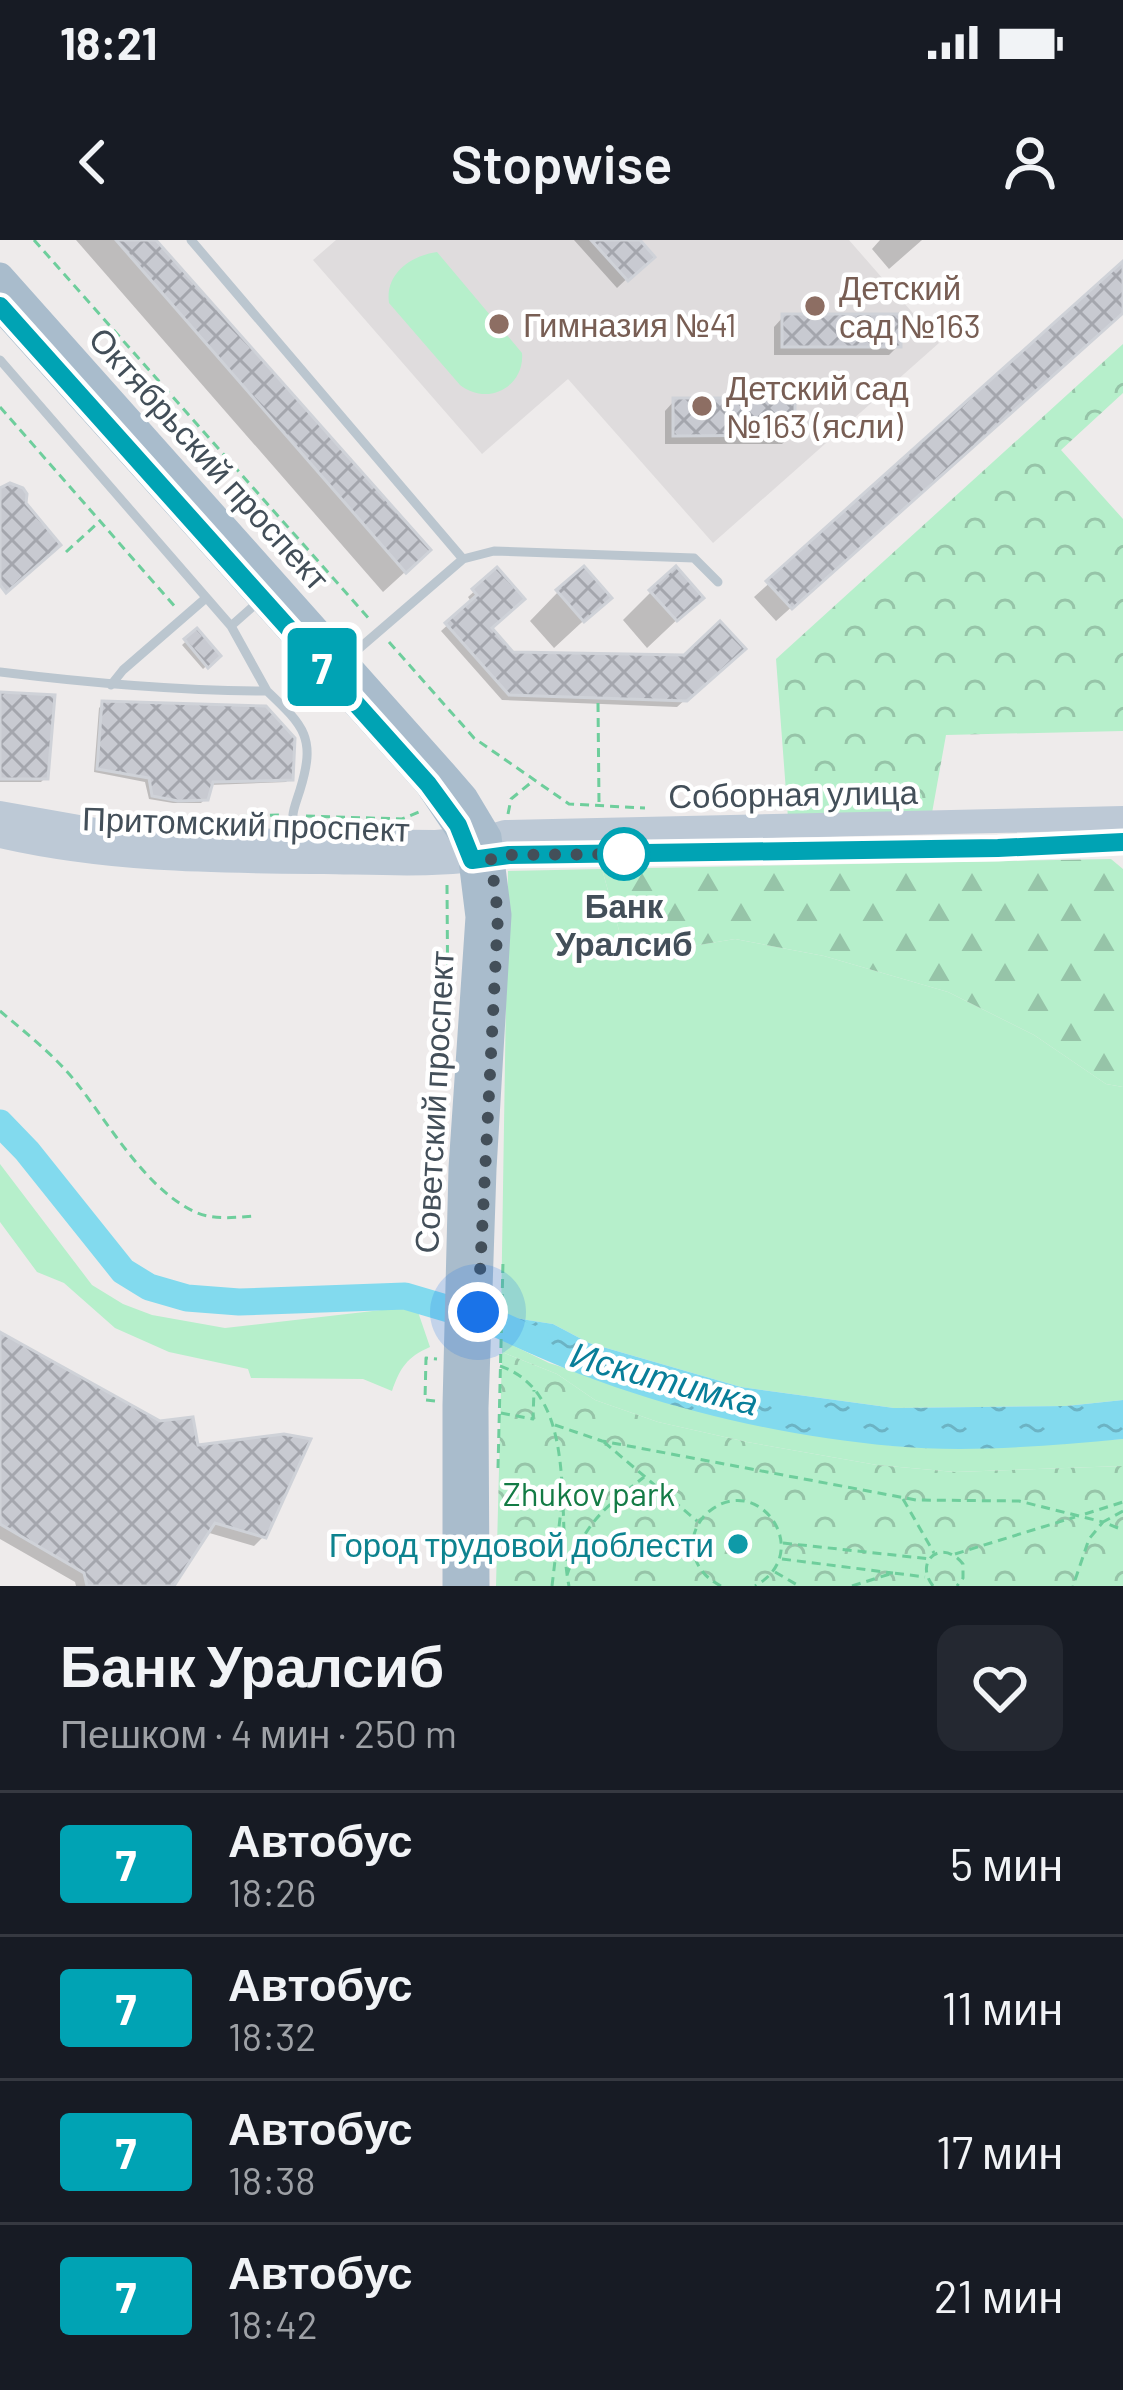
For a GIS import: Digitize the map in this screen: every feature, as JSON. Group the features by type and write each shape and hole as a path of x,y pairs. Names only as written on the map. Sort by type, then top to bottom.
{"main road":[{"name":"Октябрьский проспект","path":"0,276 454,785 479,849"},
{"name":"Октябрьский проспект","path":"0,307 428,784 479,849"},
{"name":"Притомский проспект","path":"0,813 149,838 436,842 479,849"},
{"name":"Соборная улица","path":"775,839 1123,818"},
{"name":"Соборная улица","path":"479,849 505,832 998,848 1123,843"},
{"name":"Притомский проспект","path":"0,836 136,858 443,864 479,849"},
{"name":"Советский проспект","path":"456,1586 468,1407 479,849"},
{"name":"Советский проспект","path":"468,1407 476,1586"}],"lane":[{"path":"191,240 464,559"},
{"path":"0,360 231,626 267,691 297,719 309,747 290,815 297,841"},
{"path":"0,385 13,374"},
{"path":"344,662 464,559 494,551 694,557 718,582"},
{"path":"111,686 206,598"},
{"path":"231,626 262,599"},
{"path":"0,673 111,686 267,691"}],"path":[{"path":"34,240 474,738 569,804 645,808"},
{"path":"0,407 178,610"},
{"path":"66,552 100,521"},
{"path":"598,703 599,805"},
{"path":"179,819 290,815 402,819 423,810"},
{"path":"0,1011 72,1077 144,1171 167,1192 192,1210 216,1218 257,1216"},
{"path":"468,1407 503,1244"},
{"path":"445,1360 426,1358 425,1400 533,1419 534,1388"},
{"path":"483,1364 517,1373 534,1388 555,1425 569,1586"},
{"path":"555,1425 602,1441 916,1500 1019,1501 1123,1530"},
{"path":"602,1441 699,1523"},
{"path":"567,1577 589,1524 644,1477"},
{"path":"902,1497 933,1556"},
{"path":"552,1586 562,1499"},
{"path":"721,1586 700,1570 693,1552 695,1532 712,1508 731,1501 751,1503 768,1513 781,1542 773,1571 754,1586"},
{"path":"781,1542 955,1554 1123,1502"},
{"path":"1073,1586 1089,1539 1102,1522 1123,1511"},
{"path":"955,1554 964,1571 957,1586"},
{"path":"933,1556 926,1571 933,1586"},
{"path":"779,1559 927,1578"},
{"path":"773,1571 799,1586"},
{"path":"852,1586 893,1573"},
{"path":"700,1586 707,1577"}],"shaded area":[{"path":"336,240 849,240 939,343 713,543 568,379 482,454 313,260"}],"green space":[{"path":"437,252 522,353 518,375 503,390 482,394 460,385 389,303 391,283 401,268"},
{"path":"1123,344 1123,393 1061,450 1123,519 1123,731 946,735 932,813 788,818 776,659"},
{"path":"1111,859 1123,869 1123,1087 1106,1084 1034,1035 948,992 824,956 735,939 657,952 620,934 602,869"},
{"path":"602,869 620,934 656,952 735,939 824,956 948,992 1034,1035 1106,1084 1123,1087 1123,1400 1066,1406 894,1408 741,1387 589,1343 553,1324 501,1316 508,871"},
{"path":"0,1164 92,1285 123,1304 152,1315 225,1328 416,1306 430,1347 405,1364 392,1391 363,1379 251,1378 248,1369 169,1352 115,1328 64,1283 37,1272 0,1222"},
{"path":"502,1340 549,1363 722,1417 894,1446 989,1447 1123,1439 1123,1466 955,1472 877,1465 747,1442 658,1422 595,1400 557,1374 502,1352"},
{"name":"Zhukov park","path":"502,1352 557,1374 595,1400 658,1422 747,1442 877,1465 955,1472 1123,1466 1123,1586 496,1586"}],"water":[{"path":"501,1316 553,1324 589,1343 741,1387 894,1408 1066,1406 1123,1400 1123,1439 950,1449 792,1433 642,1396 547,1361 502,1340"}],"building":[{"path":"116,240 156,240 431,550 406,573"},
{"path":"591,240 640,240 655,257 628,281"},
{"path":"1123,261 1123,313 792,609 766,581"},
{"path":"782,314 901,314 901,347 782,347"},
{"path":"673,398 795,398 795,435 673,436"},
{"path":"10,483 23,488 26,503 61,545 6,593 0,585 0,488"},
{"path":"584,566 612,598 584,622 556,590"},
{"path":"676,566 704,598 677,621 649,590"},
{"path":"497,567 525,599 492,628 513,652 684,655 720,621 746,649 687,701 509,695 445,623 477,595 472,589"},
{"path":"197,628 221,656 208,668 184,639"},
{"path":"0,692 55,695 48,779 0,779"},
{"path":"102,701 266,706 295,738 293,780 213,782 208,800 152,796 149,778 97,769"},
{"path":"0,1332 160,1421 193,1417 198,1445 284,1434 311,1439 266,1538 215,1523 174,1586 87,1586 84,1573 0,1524"}],"waterway":[{"name":"Искитимка","path":"0,1123 123,1271 149,1287 187,1298 239,1302 405,1296 493,1322 536,1341"}],"bus line":[{"name":"7","path":"0,306 428,784 458,825 472,860 509,855 1123,842"}],"place":[{"name":"Детский сад №163","path":"815,306"},
{"name":"Гимназия №41","path":"499,324"},
{"name":"Детский сад №163 (ясли)","path":"702,406"},
{"name":"Банк Уралсиб","path":"624,854"},
{"name":"Город трудовой доблести","path":"738,1544"}],"route":[{"path":"478,1312 498,915 491,859 624,854"}]}
